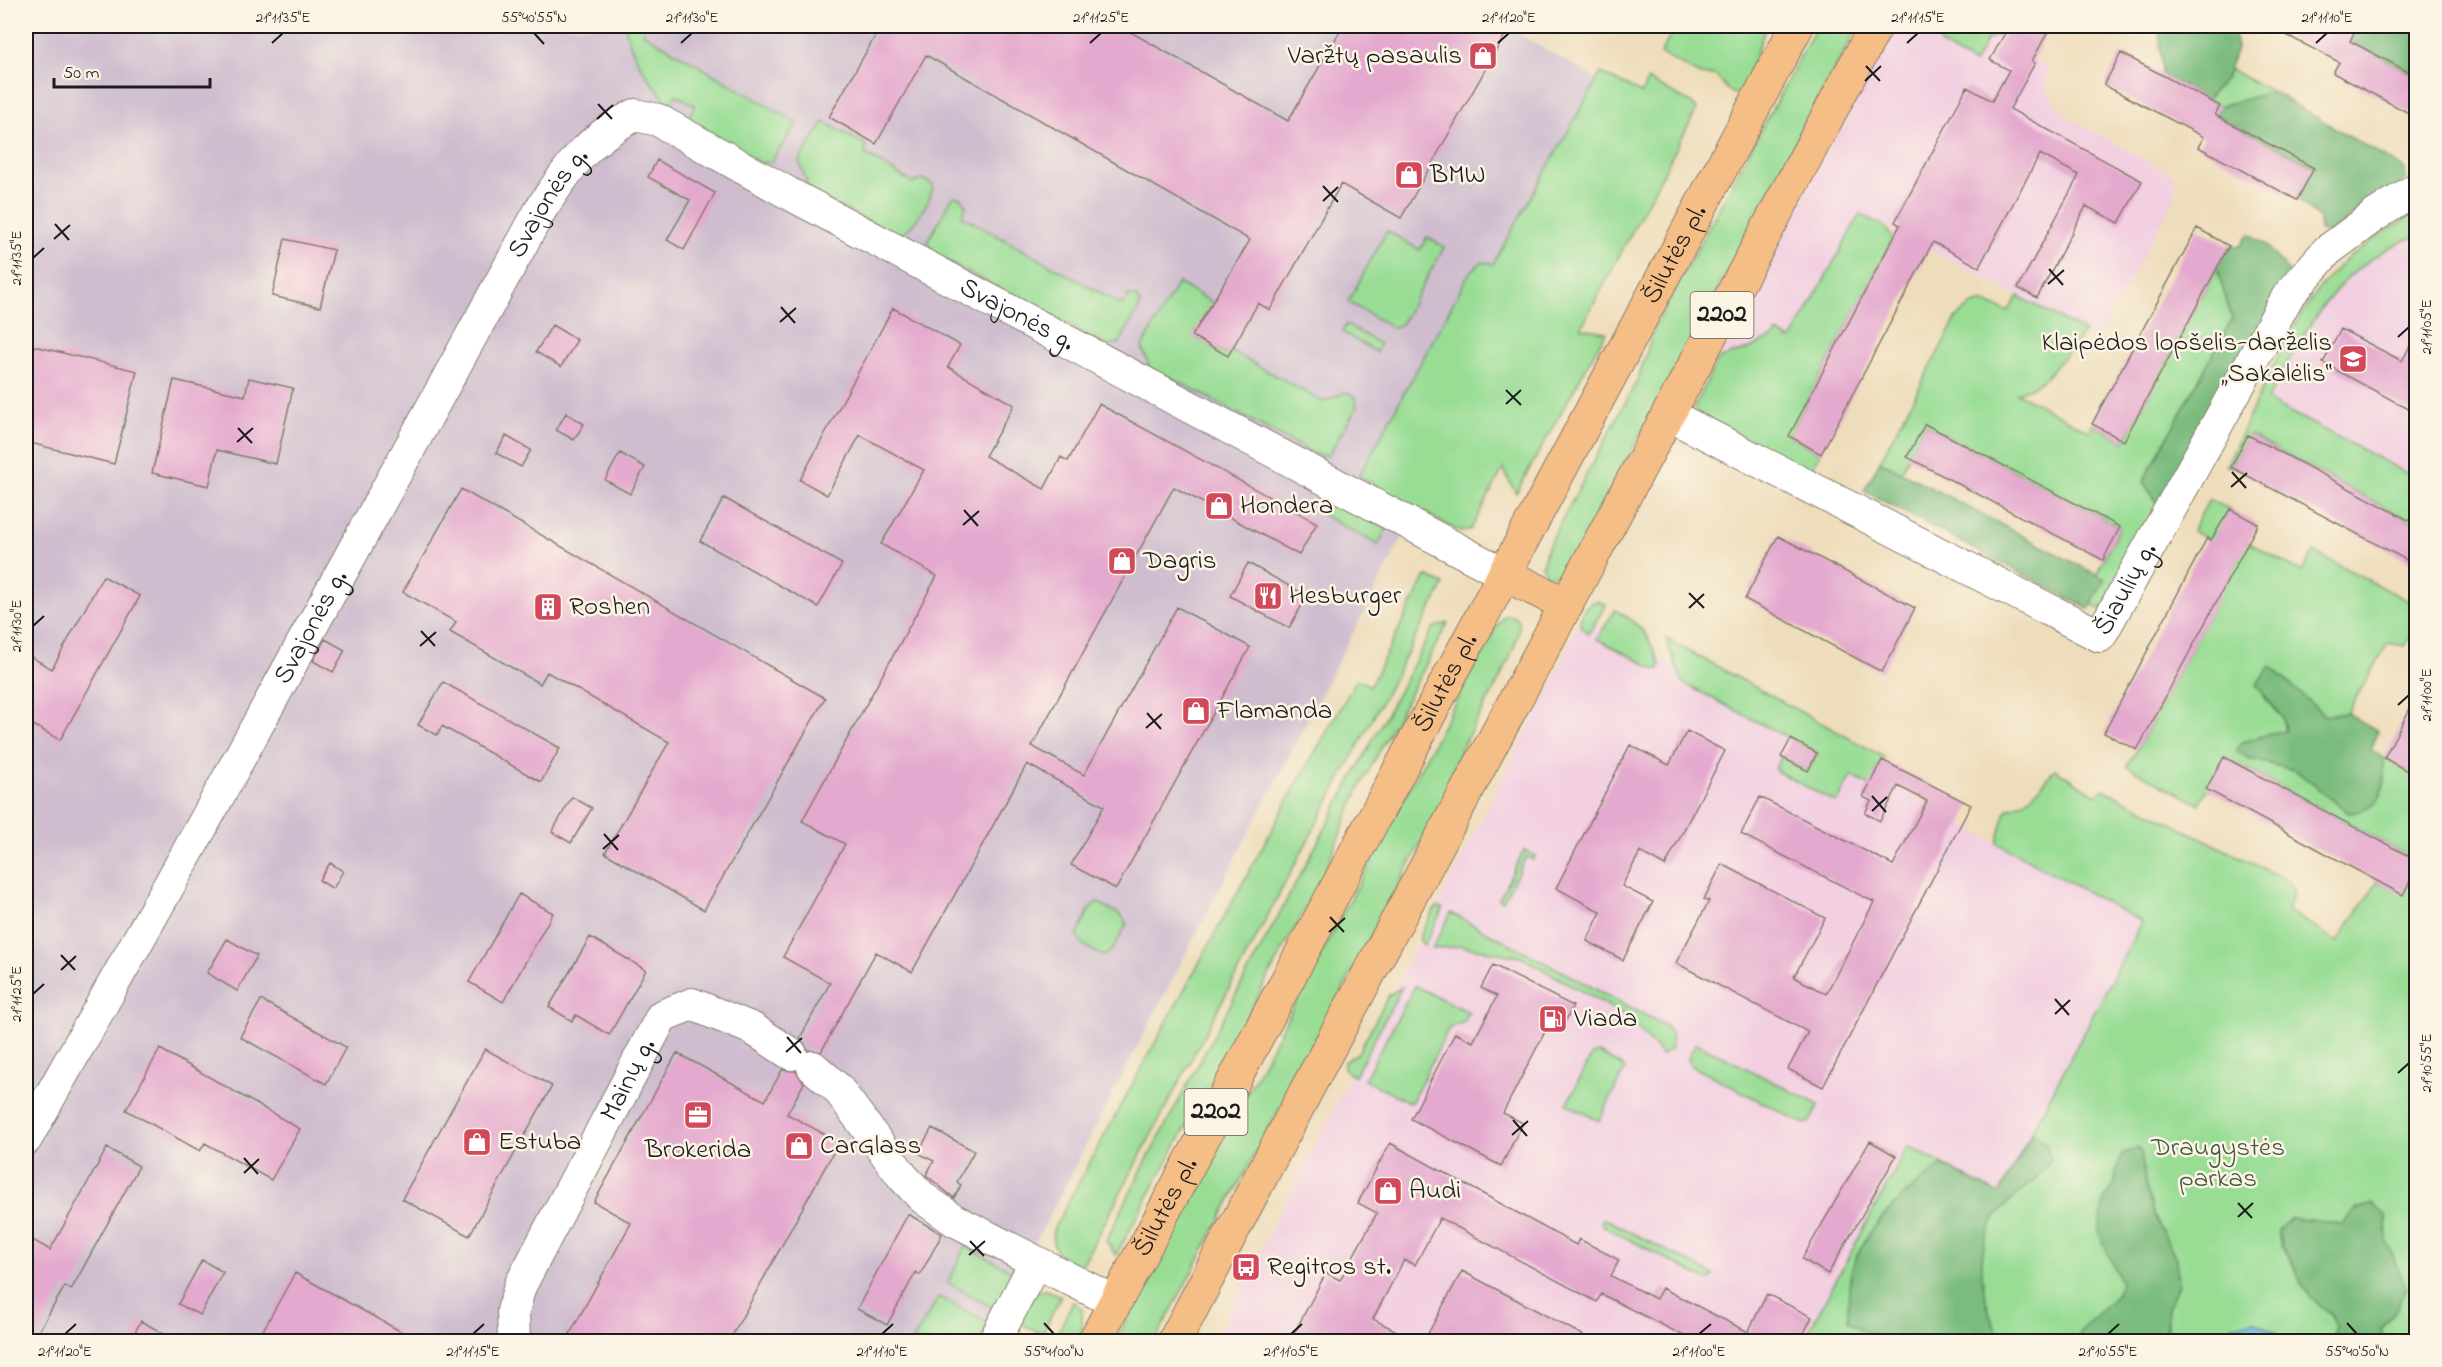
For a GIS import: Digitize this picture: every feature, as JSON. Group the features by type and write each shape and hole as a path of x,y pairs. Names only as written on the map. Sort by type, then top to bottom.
{"main road":[{"name":"Šilutės pl.","path":"1094,1341 1797,26"},
{"name":"2202","path":"1174,1341 1876,26"},
{"path":"1504,574 1567,605"}],"street":[{"name":"Svajonės g.","path":"26,1139 185,857 541,209 582,152 599,136 635,115 658,120 788,193 1504,574"},
{"name":"Šiaulių g.","path":"1669,416 2100,636 2288,296 2327,251 2374,216 2416,189"},
{"name":"Mainų g.","path":"514,1341 513,1311 520,1286 662,1016 692,1004 753,1029 802,1060 838,1089 903,1177 923,1198 954,1220 1115,1302"},
{"path":"994,1341 1035,1263"}],"shaded area":[{"path":"26,26 1505,26 1631,99 984,1341 26,1341"},
{"path":"1898,26 1911,26 1940,44 1986,41 2007,29 2000,42 2050,68 2045,80 2048,93 2057,107 2069,118 2174,176 2175,198 2102,331 2096,336 1861,214 1791,340 1775,336 1748,349 1718,359 1804,194 1880,54"},
{"name":"Klaipėdos lopšelis-darželis „Sakalėlis“","path":"2416,236 2416,478 2267,400 2313,318 2337,288 2365,263"},
{"path":"1581,616 2142,922 1999,1194 1907,1146 1803,1341 1214,1342 1558,671"}],"green space":[{"path":"625,26 643,26 644,34 797,123 771,162 760,163 688,119 695,105 676,95 671,106 642,69 631,48"},
{"path":"1675,26 1766,26 1739,96 1729,91 1715,75 1700,75 1661,54"},
{"path":"1817,26 1858,26 1573,558 1569,565 1558,574 1552,576 1545,574 1542,565 1547,548 1638,379 1655,327"},
{"path":"1947,26 2009,26 1986,41 1974,64 1940,44 1939,38"},
{"path":"2159,26 2232,26 2237,48 2226,78 2207,99 2162,75"},
{"path":"2344,26 2416,26 2416,76 2350,41 2355,31"},
{"path":"2229,69 2273,92 2220,106 2207,99 2225,78"},
{"path":"1601,73 1641,93 1648,80 1691,103 1697,109 1581,328 1606,332 1516,493 1503,469 1471,529 1462,532 1359,476 1470,272 1481,262 1493,264"},
{"path":"2273,92 2405,169 2406,180 2328,233 2320,231 2319,218 2297,199 2314,167 2215,115 2220,106"},
{"path":"824,122 866,145 865,154 913,183 923,179 933,185 924,207 908,229 896,235 810,192 799,161"},
{"path":"955,196 962,198 966,206 962,216 1122,305 1129,296 1137,297 1140,306 1119,344 1107,345 935,255 928,241"},
{"path":"2416,212 2416,236 2388,248 2364,264 2344,282 2310,325 2267,400 2416,478 2416,524 2249,435 2231,467 2226,466 2276,359 2323,283 2350,257"},
{"path":"1860,214 1884,226 1893,239 1789,436 1821,454 1809,473 1697,413 1695,406 1718,359 1748,349 1775,336 1777,332 1791,340"},
{"path":"1387,231 1420,250 1427,237 1444,247 1401,324 1393,328 1348,302"},
{"path":"2249,234 2265,244 2292,276 2160,507 2143,482 2232,319 2217,268 2229,246 2239,247"},
{"path":"2217,268 2232,319 2143,482 2160,507 2102,610 2092,604 2104,579 2096,575 2120,527 1925,424 1901,472 1880,461 1956,319 1969,307 1980,303 2008,312 2018,296 2085,332 2045,378 2017,393 2090,432 2092,424 2124,441"},
{"path":"1178,283 1212,302 1193,336 1228,356 1231,351 1323,402 1346,392 1355,397 1357,407 1328,456 1314,454 1166,375 1163,379 1151,371 1142,347"},
{"path":"1346,324 1380,344 1376,352 1342,332"},
{"path":"1880,461 2105,579 2089,609 1864,491"},
{"path":"1331,497 1387,528 1378,545 1321,514"},
{"path":"2209,500 2230,509 2220,527 2302,572 2314,552 2414,604 2417,620 2405,646 2388,643 2347,713 2325,716 2270,666 2264,697 2282,717 2285,730 2241,742 2273,764 2295,770 2349,813 2370,804 2381,795 2384,782 2384,758 2416,774 2416,860 2224,757 2199,804 2126,766 2137,750 2240,556 2192,531"},
{"path":"1426,576 1444,584 1081,1267 1063,1257 1055,1248 1052,1236 1054,1228 1299,780 1357,679 1370,686"},
{"path":"1598,601 1606,605 1588,634 1580,625 1581,617 1587,606"},
{"path":"1615,610 1644,632 1656,655 1660,665 1659,669 1597,639"},
{"path":"1509,615 1518,619 1519,630 1515,645 1458,755 1445,798 1155,1341 1115,1342 1489,639 1503,617"},
{"path":"1448,623 1358,791 1320,882 1116,1255 1106,1241 1140,1173 1433,628"},
{"path":"1666,639 1884,757 1875,774 1871,801 1867,799 1873,787 1851,776 1838,801 1835,802 1776,771 1781,757 1808,771 1817,753 1683,683"},
{"path":"2270,666 2325,716 2347,713 2378,731 2371,750 2384,758 2384,780 2380,796 2370,807 2349,813 2295,770 2249,759 2237,751 2240,743 2285,730 2282,717 2256,685"},
{"name":"Draugystės parkas","path":"2055,769 2096,795 2103,789 2290,882 2295,892 2287,910 2337,942 2378,881 2403,894 2416,869 2416,1341 1803,1342 1908,1146 1999,1194 2142,922 1997,843 2006,810 2028,799"},
{"path":"1524,850 1535,856 1533,860 1526,857 1503,901 1499,899"},
{"path":"1097,902 1121,915 1127,924 1112,950 1103,956 1083,945 1077,936 1090,908"},
{"path":"1438,907 1443,909 1424,945 1420,941 1420,936 1434,910"},
{"path":"1451,913 1666,1026 1673,1037 1670,1049 1662,1055 1628,1017 1521,957 1461,946 1432,949"},
{"path":"1415,986 1469,1012 1464,1022 1449,1028 1411,1103 1364,1080"},
{"path":"1402,987 1355,1075 1348,1073 1344,1068 1344,1062 1358,1053 1389,995"},
{"path":"1696,1043 1819,1105 1810,1122 1804,1124 1690,1065 1688,1058"},
{"path":"1599,1053 1625,1069 1599,1121 1567,1104 1592,1055"},
{"path":"2033,1132 2047,1145 2050,1160 2036,1178 2008,1203 1996,1218 1983,1252 1984,1288 2001,1341 1884,1341 1883,1338 1860,1329 1848,1320 1850,1279 1857,1256 1865,1241 1888,1212 1942,1165 1999,1194"},
{"path":"2137,1148 2141,1152 2146,1187 2154,1215 2176,1259 2178,1284 2168,1308 2166,1341 2078,1341 2085,1326 2112,1300 2121,1283 2099,1233 2104,1199 2115,1184 2116,1171 2122,1154"},
{"path":"2372,1204 2386,1216 2387,1242 2406,1287 2396,1310 2382,1328 2384,1341 2332,1341 2336,1326 2330,1313 2311,1298 2301,1283 2293,1264 2281,1246 2278,1230 2291,1218 2343,1224 2357,1209"},
{"path":"1604,1219 1714,1275 1707,1280 1603,1226 1601,1221"},
{"path":"965,1246 1010,1270 1012,1275 997,1310 948,1283"},
{"path":"1046,1290 1061,1296 1042,1334 1018,1322 1036,1291"},
{"path":"939,1297 989,1323 979,1341 912,1342"},
{"path":"1073,1302 1082,1309 1082,1330 1076,1341 1053,1342"}],"water":[{"path":"2255,1321 2289,1341 2210,1341 2235,1324"}],"building":[{"path":"881,26 893,26 905,32 909,26 1120,26 1288,121 1343,26 1510,26 1401,218 1341,184 1270,310 1258,303 1228,356 1192,336 1250,240 926,55 876,144 829,117"},
{"path":"2009,26 2051,26 2032,61 2035,63 2010,109 2142,181 2119,223 2086,206 2037,298 2018,288 2079,175 2040,154 1979,267 1933,242 1821,454 1789,436 1900,225 1895,222 1967,87 1992,101 2009,70 1990,60"},
{"path":"2269,26 2344,26 2355,31 2350,41 2416,76 2416,117 2333,73 2339,62"},
{"path":"2121,53 2220,106 2215,115 2314,168 2297,200 2198,147 2204,137 2104,85"},
{"path":"657,160 715,193 684,250 667,240 690,200 648,177"},
{"path":"2197,228 2229,246 2124,441 2092,424"},
{"path":"285,239 334,250 320,307 272,296"},
{"path":"893,308 960,345 948,367 1014,405 985,456 1044,489 1061,457 1068,461 1099,404 1317,523 1299,555 1174,487 1032,746 1084,775 1177,607 1250,647 1116,889 1071,865 1104,806 1027,764 912,972 876,952 821,1052 808,1050 800,1038 830,983 783,957 845,844 802,821 937,576 881,544 924,470 860,435 827,495 800,480"},
{"path":"552,325 577,340 561,367 536,352"},
{"path":"2341,329 2402,361 2416,335 2416,413 2323,363"},
{"path":"26,344 137,371 114,464 26,442"},
{"path":"249,378 293,388 276,464 217,450 209,486 152,473 174,380 245,396"},
{"path":"566,413 584,424 574,440 556,430"},
{"path":"1925,424 2120,527 2103,560 1907,457"},
{"path":"2248,435 2416,524 2416,565 2231,467"},
{"path":"506,436 531,450 521,467 496,453"},
{"path":"620,453 645,467 630,494 605,480"},
{"path":"461,489 825,698 704,910 605,853 669,742 547,672 540,684 450,632 456,622 403,592"},
{"path":"724,498 842,564 818,607 700,541"},
{"path":"2230,509 2258,524 2137,750 2104,733 2207,538 2211,540"},
{"path":"1778,536 1915,608 1882,672 1745,599"},
{"name":"Hesburger","path":"1248,563 1307,596 1289,628 1230,596"},
{"path":"103,576 140,596 60,740 26,721 26,654 52,669"},
{"path":"325,639 345,650 333,672 313,661"},
{"path":"443,682 560,748 541,782 442,726 437,735 418,725"},
{"path":"2416,697 2416,776 2384,758"},
{"path":"1687,731 1725,751 1665,866 1640,852 1622,886 1653,902 1623,960 1587,941 1601,912 1556,888 1630,745 1669,765"},
{"path":"1791,739 1817,753 1808,771 1781,757"},
{"path":"2224,757 2416,860 2416,869 2403,895 2206,789"},
{"path":"1882,760 1971,805 1823,1087 1788,1069 1808,1032 1676,963 1709,901 1704,899 1722,864 1825,918 1794,977 1826,994 1874,902 1741,834 1760,797 1893,865 1927,801 1898,786 1880,821 1865,813 1871,801 1863,797"},
{"path":"572,797 592,808 571,843 552,832"},
{"path":"330,863 343,871 333,889 319,880"},
{"path":"519,894 553,913 503,1002 469,982"},
{"path":"590,937 646,970 609,1035 576,1015 572,1021 549,1007"},
{"path":"227,939 257,956 237,991 207,973"},
{"path":"1493,965 1573,1006 1561,1030 1549,1024 1503,1113 1523,1123 1501,1166 1411,1119 1455,1033 1473,1042 1497,996 1481,988"},
{"path":"261,1000 346,1047 326,1084 240,1037"},
{"path":"160,1049 300,1129 271,1180 205,1143 200,1151 126,1110"},
{"name":"Estuba","path":"485,1049 552,1086 469,1236 402,1199"},
{"path":"677,1053 765,1101 782,1070 796,1071 804,1083 787,1114 839,1142 729,1341 566,1341 631,1223 594,1202"},
{"path":"932,1128 974,1151 957,1182 961,1185 954,1198 926,1175 934,1161 918,1153"},
{"path":"1870,1141 1896,1156 1828,1274 1802,1259"},
{"path":"1390,1143 1576,1245 1579,1239 1619,1260 1611,1276 1656,1299 1662,1288 1748,1332 1767,1294 1812,1317 1800,1341 1694,1341 1601,1294 1597,1302 1440,1218 1415,1265 1404,1260 1373,1319 1416,1341 1290,1341 1326,1273 1340,1280 1377,1213 1358,1203"},
{"path":"107,1148 139,1166 71,1290 65,1286 33,1341 26,1341 26,1236 50,1250"},
{"path":"908,1214 942,1234 920,1275 916,1272 887,1325 857,1309"},
{"path":"202,1260 223,1272 200,1315 178,1304"},
{"path":"1462,1271 1594,1341 1424,1341"},
{"path":"295,1273 418,1341 257,1341"},
{"path":"141,1321 177,1341 130,1341"}],"place":[{"name":"Varžtų pasaulis","path":"1483,56"},
{"name":"BMW","path":"1409,175"},
{"name":"Klaipėdos lopšelis-darželis „Sakalėlis“","path":"2353,359"},
{"name":"Hondera","path":"1219,506"},
{"name":"Dagris","path":"1122,561"},
{"name":"Hesburger","path":"1268,596"},
{"name":"Roshen","path":"548,607"},
{"name":"Flamanda","path":"1196,711"},
{"name":"Viada","path":"1553,1019"},
{"name":"Brokerida","path":"698,1115"},
{"name":"Estuba","path":"477,1142"},
{"name":"CarGlass","path":"799,1146"},
{"name":"Audi","path":"1388,1191"},
{"name":"Regitros st.","path":"1246,1267"}]}
